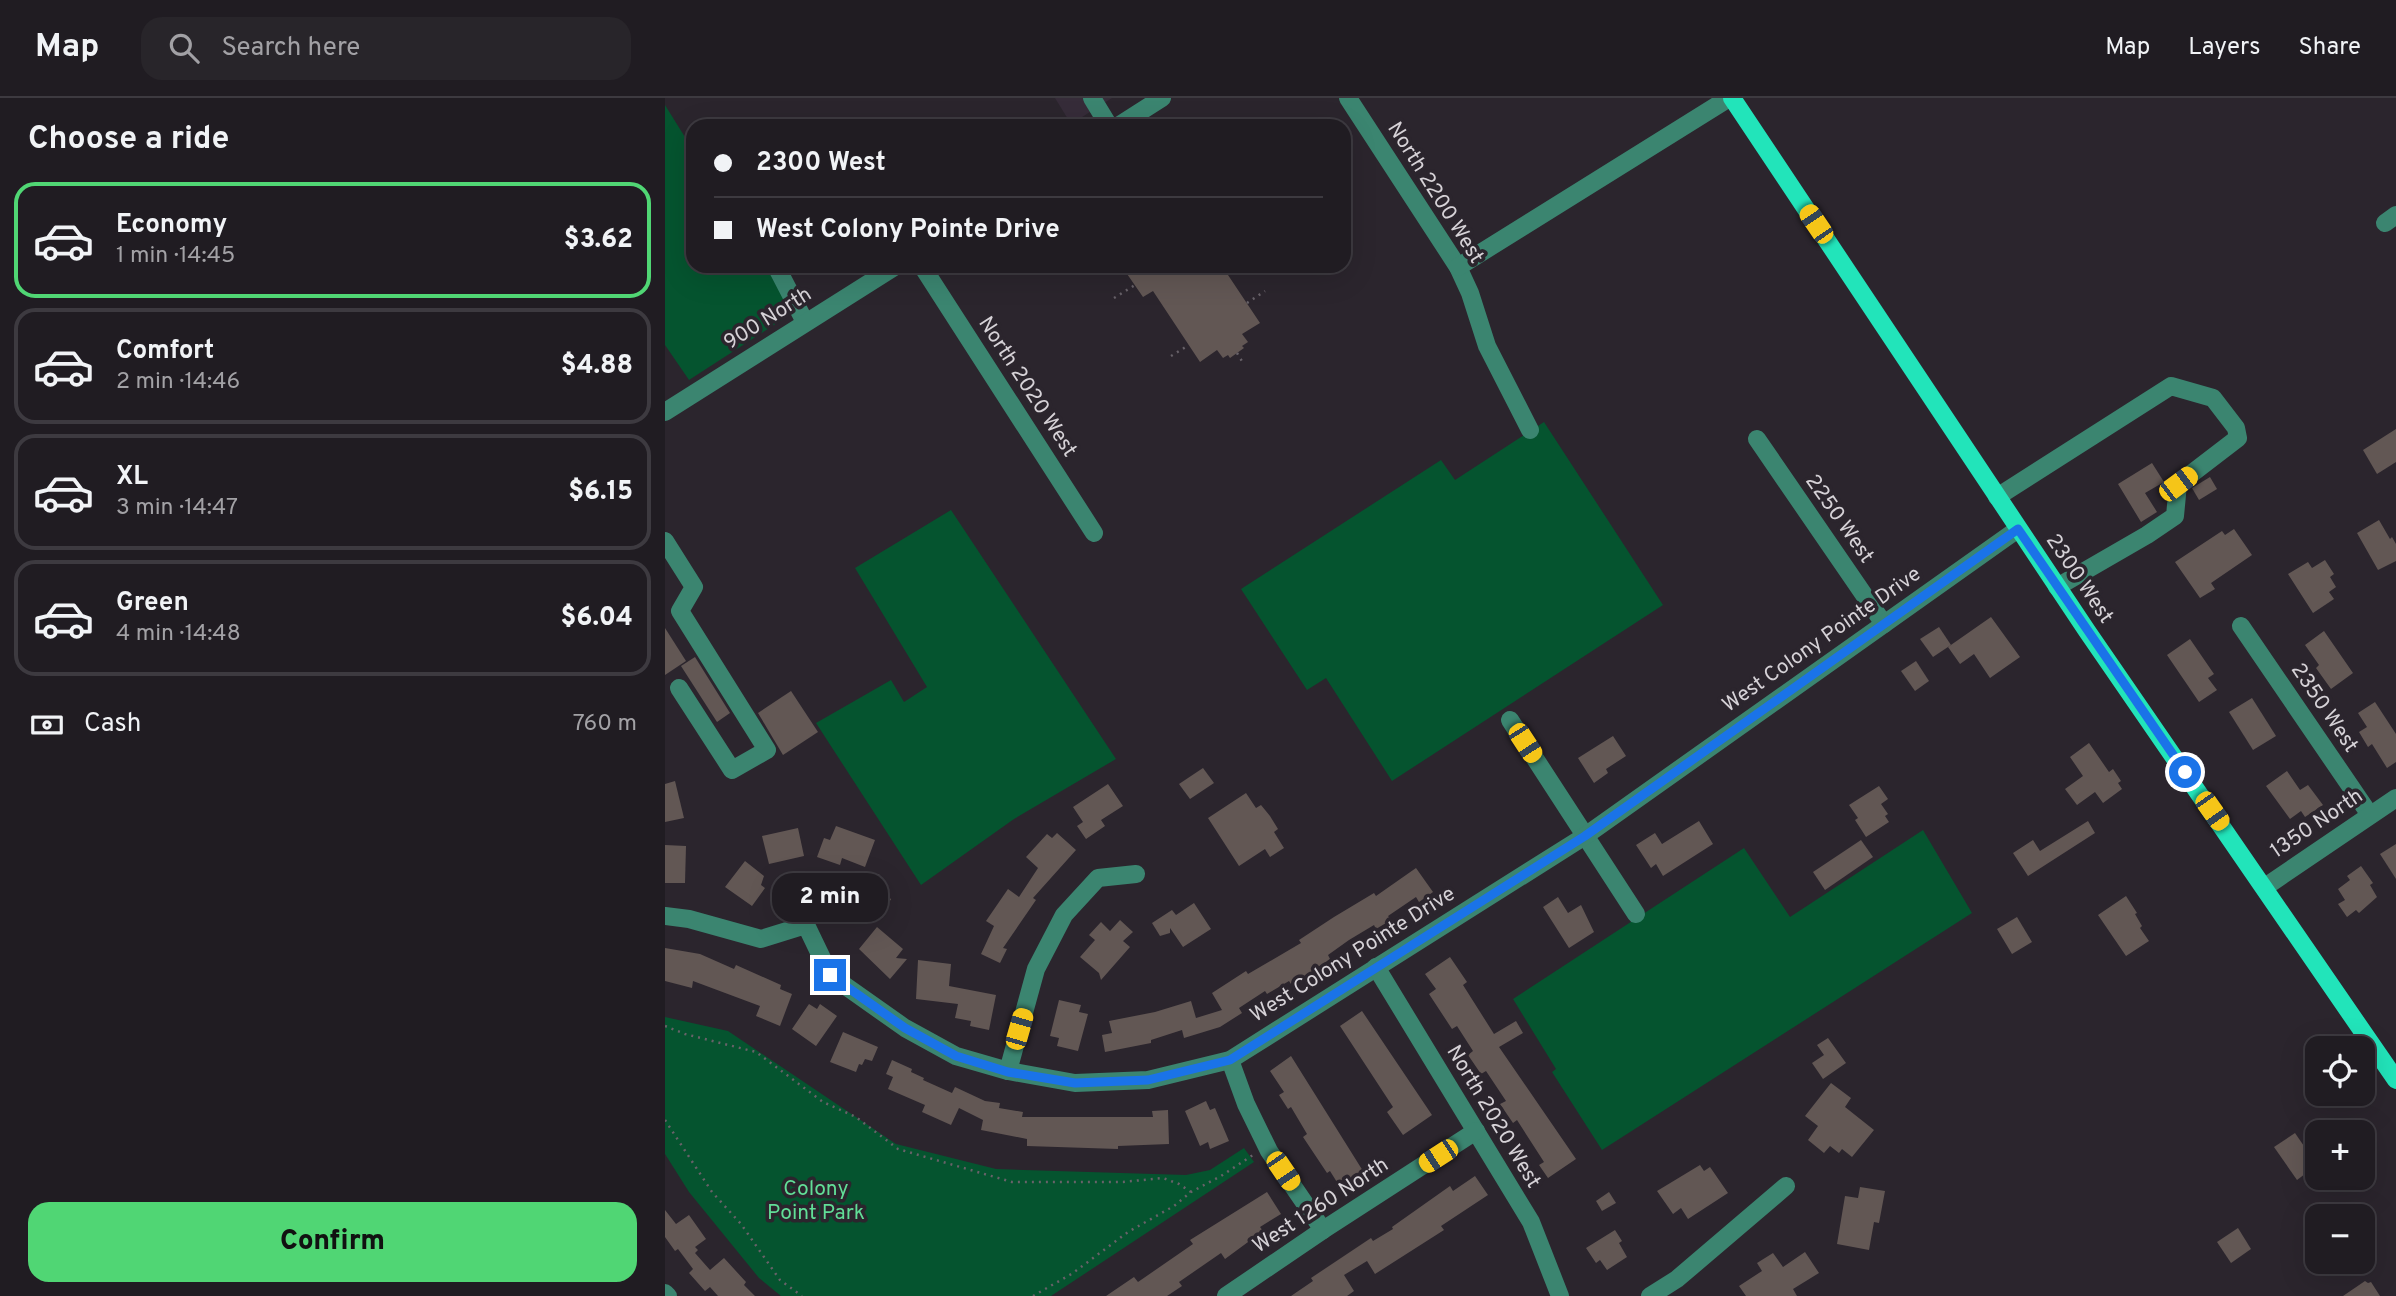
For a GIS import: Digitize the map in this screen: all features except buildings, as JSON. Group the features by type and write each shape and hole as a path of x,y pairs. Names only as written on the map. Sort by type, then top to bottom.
{"main road":[{"name":"2300 West","path":"1730,98 2057,587 2393,1070"}],"street":[{"path":"1091,98 1104,119"},
{"path":"1129,119 1162,98"},
{"name":"North 2200 West","path":"1348,98 1458,267 1470,293 1487,346 1530,430"},
{"path":"1458,267 1730,98"},
{"path":"780,273 805,322"},
{"name":"900 North","path":"665,412 885,273"},
{"name":"North 2020 West","path":"927,273 1094,533"},
{"path":"1997,497 2171,386 2213,398 2236,428 2238,438 2178,484 2175,516 2057,587"},
{"name":"2250 West","path":"1757,439 1884,624"},
{"name":"West Colony Pointe Drive","path":"665,916 689,919 761,939 806,925 830,975 905,1028 956,1056 1008,1072 1075,1083 1148,1080 1230,1060 1585,836 2018,529"},
{"path":"665,541 694,587 680,611 767,750 733,771 679,688"},
{"name":"2350 West","path":"2241,626 2370,816"},
{"path":"1510,720 1636,914"},
{"name":"1350 North","path":"2265,887 2396,798"},
{"path":"1008,1072 1037,969 1064,915 1098,878 1136,874"},
{"name":"North 2020 West","path":"1375,967 1531,1222 1560,1296"},
{"path":"1230,1060 1246,1104 1269,1150 1323,1230"},
{"name":"West 1260 North","path":"1226,1296 1476,1131"},
{"path":"1650,1296 1677,1279 1786,1186"}],"path":[{"path":"1114,298 1135,285"},
{"path":"1247,303 1265,292"},
{"path":"1171,356 1189,345"},
{"path":"1237,353 1243,363"},
{"path":"665,1026 685,1034 757,1052 824,1102 856,1117 898,1149 1012,1182 1123,1182 1163,1178 1191,1192"},
{"path":"665,1120 712,1192 741,1224 780,1280 801,1296"},
{"path":"1033,1296 1073,1273 1128,1232 1174,1206 1191,1192 1254,1154"}],"shaded area":[{"path":"1055,98 1112,98 1079,119 1068,119"}],"green space":[{"path":"665,105 686,139 686,273 770,273 794,312 689,380 665,345"},
{"path":"1544,422 1663,605 1392,781 1326,678 1307,690 1241,589 1441,460 1455,480"},
{"path":"951,510 1116,759 1014,819 921,885 816,723 891,680 904,702 927,687 855,568"},
{"path":"1923,830 1972,913 1602,1150 1552,1072 1556,1069 1513,999 1744,848 1790,917"},
{"name":"Colony Point Park","path":"665,1017 728,1031 896,1144 996,1169 1186,1175 1210,1170 1244,1148 1254,1162 1051,1296 781,1296 759,1278 689,1192 665,1154"}],"route":[{"path":"830,975 905,1028 956,1056 1008,1072 1075,1083 1148,1080 1230,1060 1585,836 2018,529 2185,772"}]}
